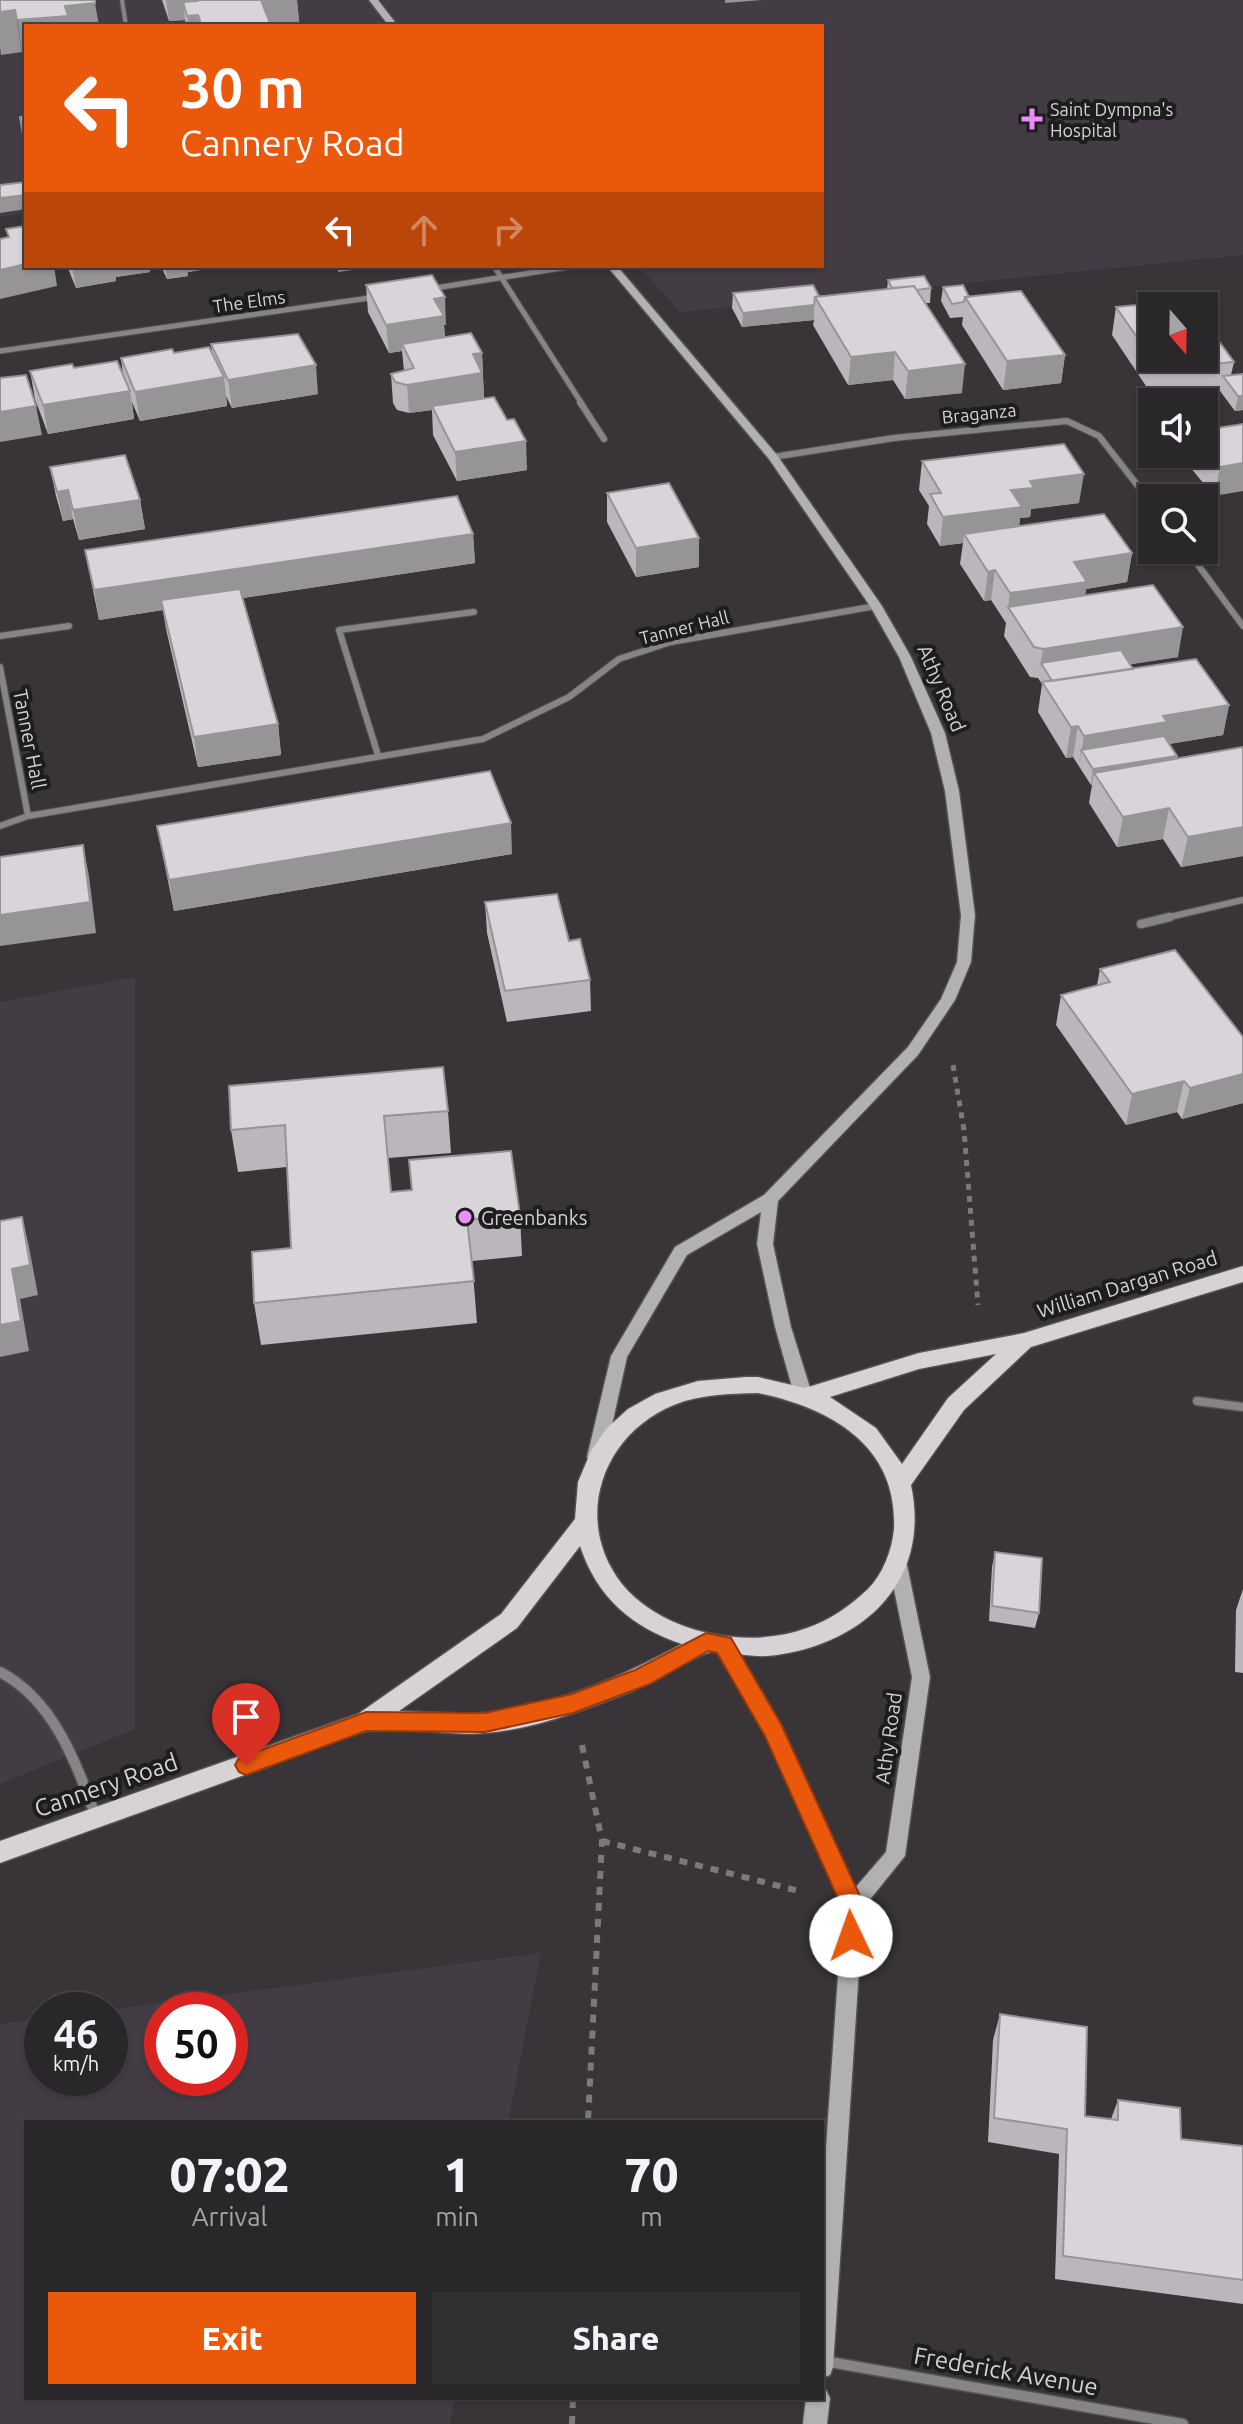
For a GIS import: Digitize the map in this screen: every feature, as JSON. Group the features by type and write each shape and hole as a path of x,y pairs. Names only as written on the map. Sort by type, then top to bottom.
{"main road":[{"path":"373,0 392,24"},
{"name":"Athy Road","path":"594,1463 619,1356 681,1251 770,1199 919,1042 948,1000 964,962 968,915 952,791 938,733 905,657 876,606 773,457 614,268"},
{"path":"770,1199 765,1244 783,1327 805,1395"},
{"name":"William Dargan Road","path":"805,1395 919,1361 1024,1341 1243,1274"},
{"name":"William Dargan Road","path":"901,1482 956,1404 1024,1341"},
{"path":"758,1385 805,1395 845,1414 879,1445 901,1482 908,1523 898,1565 873,1601 833,1629 788,1644 740,1648 691,1639 648,1619 614,1591 589,1549 583,1505 594,1463 621,1426 662,1400 711,1386 758,1385"},
{"name":"Cannery Road","path":"0,1852 366,1721 509,1621 585,1523"},
{"name":"Athy Road","path":"853,1905 895,1856 921,1677 898,1565"},
{"path":"715,1643 774,1731 853,1905 824,2346"},
{"name":"Cannery Road","path":"366,1721 485,1723 573,1704 643,1677 715,1643"},
{"path":"815,2424 818,2400"}],"street":[{"path":"495,268 604,439"},
{"path":"423,290 562,268"},
{"name":"The Elms","path":"0,351 392,294"},
{"name":"Braganza","path":"773,457 894,438 1067,421 1099,436 1138,486"},
{"path":"1197,564 1243,626"},
{"name":"Tanner Hall","path":"0,826 28,816 483,739 569,697 619,659 671,642 876,606"},
{"path":"378,755 339,630 474,612"},
{"path":"0,636 69,626"},
{"name":"Tanner Hall","path":"0,667 28,816"},
{"path":"1141,924 1243,900"},
{"path":"1197,1401 1243,1407"},
{"path":"0,1672 14,1677 64,1735 97,1819"},
{"name":"Frederick Avenue","path":"824,2361 1183,2424"}],"lane":[{"path":"122,0 126,24"}],"path":[{"path":"919,1042 955,1066 964,1130 978,1306 955,1355"},
{"path":"573,1704 602,1841 588,2120"},
{"path":"602,1841 853,1905"},
{"path":"572,2424 573,2400"}],"shaded area":[{"name":"Saint Dympna's Hospital","path":"0,0 1243,0 1243,255 680,312 641,268 824,268 824,24 24,24 24,213 0,216"},
{"path":"135,977 135,1729 0,1784 0,1002"},
{"path":"541,1953 508,2120 24,2120 24,2400 455,2400 450,2424 0,2424 0,2024 24,2021 24,2096 128,2096 128,2007 144,2005 144,2096 248,2096 248,1992 245,1992"}],"building":[{"path":"0,0 95,0 95,3 65,6 68,16 17,20 15,10 0,12"},
{"path":"261,0 270,24 172,24 200,21 198,15 187,16 183,2"},
{"path":"24,116 24,140 20,117"},
{"path":"24,182 24,195 0,198 0,185"},
{"path":"24,226 24,264 0,270 0,239 9,237 6,229"},
{"path":"432,275 445,297 434,299 444,316 386,325 366,285"},
{"path":"924,276 931,288 892,288 888,280"},
{"path":"813,285 819,296 815,297 814,305 743,313 733,293"},
{"path":"963,285 969,297 965,297 964,302 952,304 943,287"},
{"path":"914,286 965,364 908,371 895,352 851,357 815,297"},
{"path":"1021,291 1065,355 1007,361 965,297"},
{"path":"1138,305 1138,339 1116,307"},
{"path":"471,333 482,353 473,354 482,373 407,385 395,382 391,374 414,368 402,344"},
{"path":"298,334 316,365 228,380 211,344"},
{"path":"1218,340 1234,362 1218,363"},
{"path":"209,347 224,377 135,392 121,358 172,349 174,353"},
{"path":"117,361 130,391 43,405 30,371 72,364 74,368"},
{"path":"1243,374 1243,396 1238,396 1223,376"},
{"path":"26,375 36,406 0,412 0,378"},
{"path":"494,397 507,420 514,419 526,441 455,452 432,406"},
{"path":"1243,424 1243,463 1218,465 1218,428"},
{"path":"1064,444 1084,474 1030,481 1034,488 1011,490 1022,507 943,517 930,494 941,493 922,461"},
{"path":"125,455 140,500 73,510 68,490 57,492 50,467"},
{"path":"669,483 699,538 636,548 607,493"},
{"path":"457,496 473,534 94,590 85,550"},
{"path":"1104,514 1132,553 1074,562 1087,582 1010,593 995,570 988,572 964,534"},
{"path":"1153,585 1183,627 1043,649 1034,647 1008,607"},
{"path":"240,589 278,724 194,737 161,600"},
{"path":"1121,650 1133,669 1052,681 1041,663"},
{"path":"1196,659 1229,705 1163,716 1167,722 1084,736 1078,726 1071,727 1042,682"},
{"path":"1164,736 1177,756 1093,769 1081,750"},
{"path":"1243,747 1243,827 1188,837 1169,808 1123,817 1094,773"},
{"path":"490,771 511,823 169,880 157,826"},
{"path":"83,845 90,902 0,915 0,857"},
{"path":"557,894 569,941 580,939 590,980 505,991 485,902"},
{"path":"1175,950 1243,1037 1243,1074 1190,1088 1184,1081 1132,1094 1061,995 1110,982 1100,969"},
{"path":"443,1067 448,1111 384,1116 391,1192 412,1190 409,1160 511,1151 520,1215 467,1220 474,1281 254,1303 252,1252 291,1248 285,1125 231,1130 229,1086"},
{"path":"22,1217 30,1265 12,1269 21,1321 0,1325 0,1221"},
{"path":"995,1552 1042,1558 1039,1613 992,1606"},
{"path":"1000,2014 1087,2027 1085,2116 1118,2120 1118,2100 1180,2108 1181,2139 1243,2146 1243,2280 1063,2256 1067,2129 994,2118"}],"place":[{"name":"Saint Dympna's Hospital","path":"1032,119"},
{"name":"Greenbanks","path":"465,1217"}],"route":[{"path":"246,1765 366,1721 485,1723 573,1704 643,1677 706,1642 724,1645 774,1731 853,1905 851,1936"}]}
